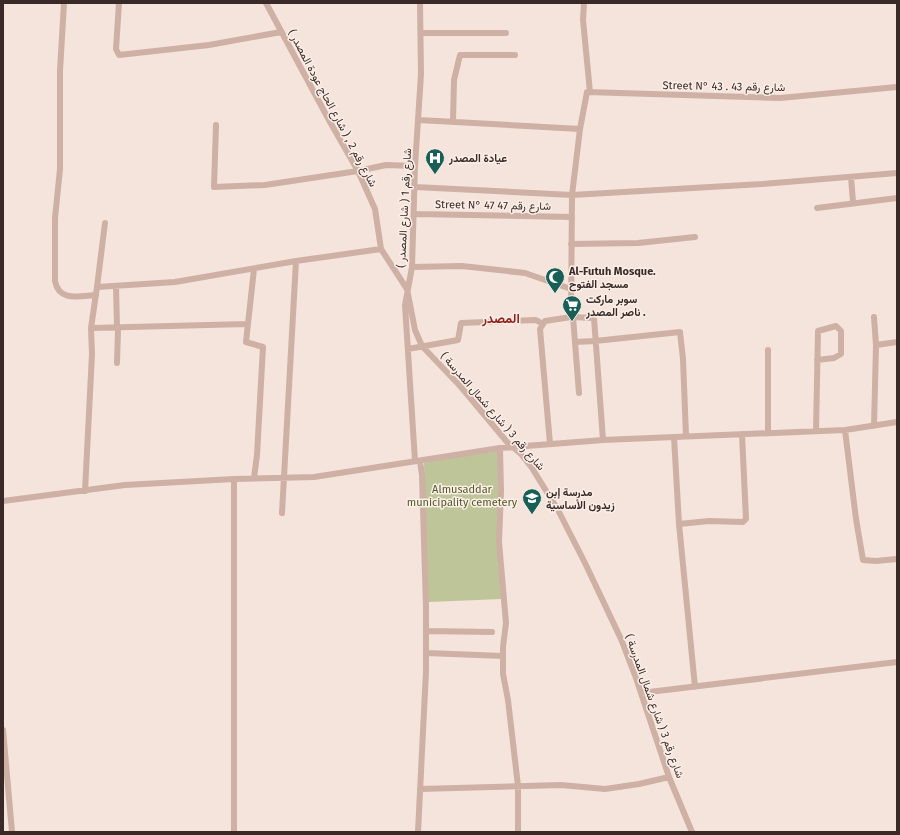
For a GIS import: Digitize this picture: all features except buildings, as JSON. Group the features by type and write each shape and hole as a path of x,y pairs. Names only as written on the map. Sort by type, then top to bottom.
{"street":[{"path":"64,3 60,71 60,168 55,218 55,281 56,289 63,295 96,295"},
{"path":"119,3 117,54 159,51 281,32"},
{"name":"شارع رقم 2 , ( شارع الحاج عودة المصدر )","path":"266,3 358,171 375,209 381,249 407,289"},
{"name":"شارع رقم 1 ( شارع المصدر )","path":"418,832 426,630 422,475 417,461 405,305 412,267 422,33 420,3"},
{"path":"578,393 572,317 571,244 572,195 580,129 587,92 590,92 583,20 584,3"},
{"path":"422,33 506,33"},
{"path":"453,121 454,80 460,55 515,55"},
{"name":"Street N° 43 . شارع رقم 43","path":"590,92 780,98 897,87"},
{"path":"419,120 580,129"},
{"path":"216,125 214,187 265,185 386,166 416,166"},
{"path":"415,187 572,195 762,184 897,173"},
{"path":"851,177 854,202"},
{"path":"817,208 854,202 897,198"},
{"name":"Street N° 47 شارع رقم 47","path":"414,214 572,217"},
{"path":"85,491 92,354 91,328 105,223"},
{"path":"571,244 638,244 695,237"},
{"path":"97,287 175,282 296,261 381,249"},
{"path":"282,512 296,261"},
{"path":"412,267 462,266 525,273 571,289"},
{"path":"254,269 246,342 263,347 257,456 254,478"},
{"path":"116,286 118,330 117,363"},
{"name":"شارع رقم 3 ( شارع شمال المدرسة )","path":"407,289 411,306 411,318 422,346 460,386 512,448 532,468 558,510 621,639 669,777 692,832"},
{"path":"874,316 876,345 874,426"},
{"path":"550,444 540,329 545,321 572,317 594,318 603,440"},
{"path":"408,349 458,340 461,323 536,320 543,324"},
{"path":"91,328 248,324"},
{"path":"816,431 817,360 818,331 836,326 841,331 841,354 834,358 817,360"},
{"path":"575,342 680,332 683,359 686,436"},
{"path":"876,345 897,342"},
{"path":"768,350 768,433"},
{"path":"3,501 125,486 254,478 314,477 500,448 603,440 845,430 897,422"},
{"path":"845,430 855,511 863,560 876,561 897,558"},
{"path":"678,524 708,521 743,522 746,519 742,434"},
{"path":"674,437 678,524 695,687"},
{"path":"500,448 499,542 506,623 503,656 518,786 518,832"},
{"path":"234,479 234,832"},
{"path":"426,630 492,632"},
{"path":"426,653 503,656"},
{"path":"641,693 897,662"},
{"path":"3,730 12,832"},
{"path":"420,789 562,785 605,789 639,784 669,777"}],"green space":[{"name":"Almusaddar municipality cemetery","path":"499,451 502,599 428,602 424,463"}],"place":[{"name":"عيادة المصدر","path":"435,175"},
{"name":"Al-Futuh Mosque. مسجد الفتوح","path":"555,294"},
{"name":"سوبر ماركت ناصر المصدر .","path":"572,322"},
{"name":"مدرسة إبن زيدون الأساسية","path":"532,515"}],"district":[{"name":"المصدر","path":"501,318"}]}
